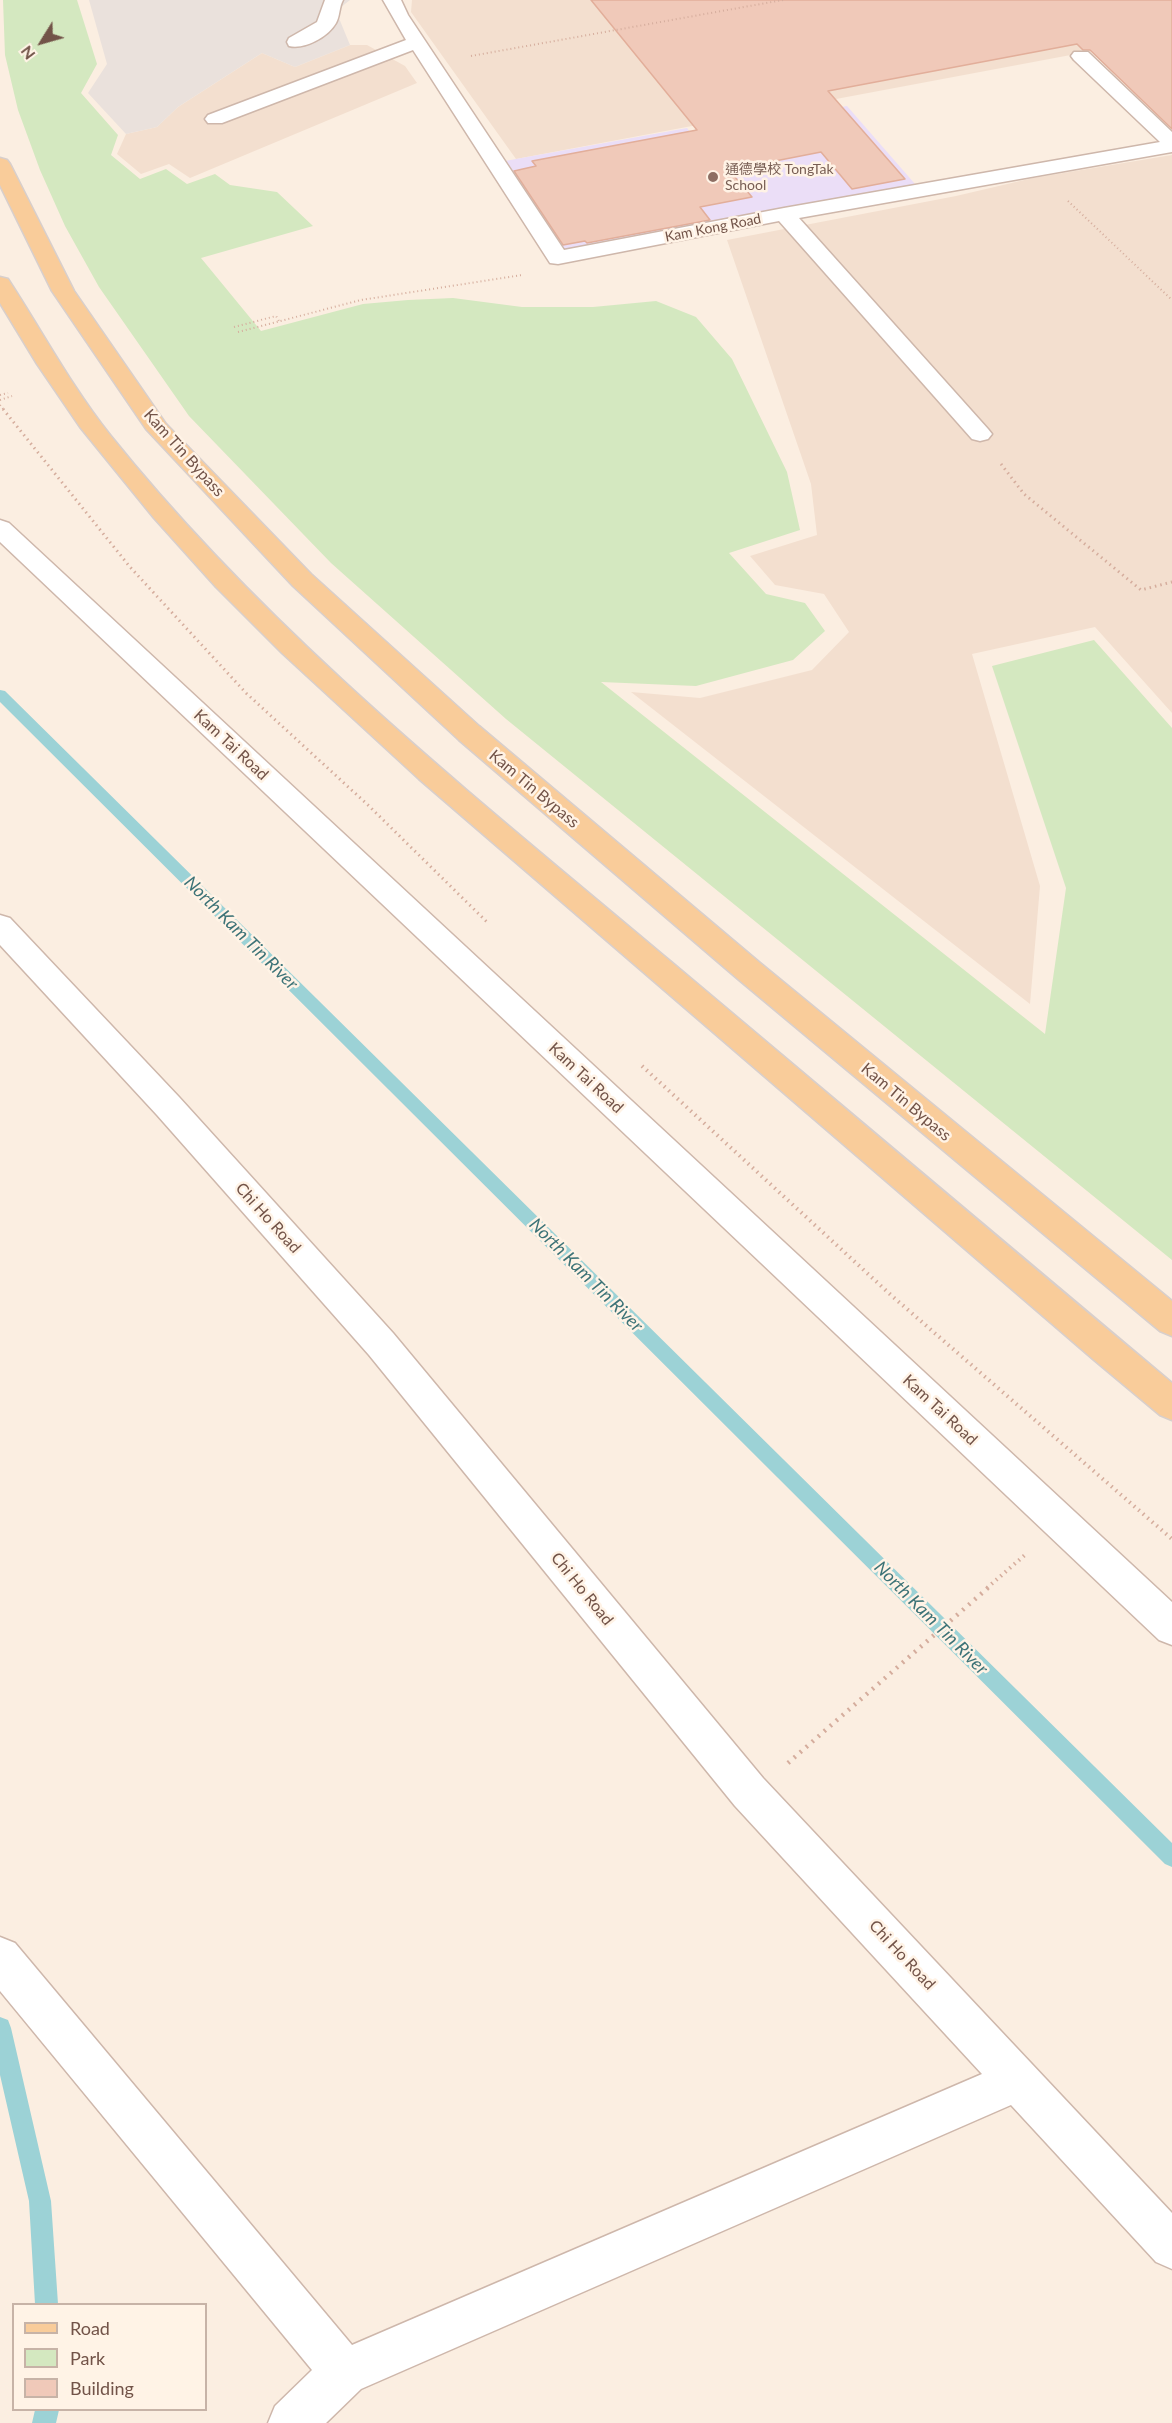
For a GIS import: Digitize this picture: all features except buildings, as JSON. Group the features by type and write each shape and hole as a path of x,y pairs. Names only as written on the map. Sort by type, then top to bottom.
{"main road":[{"name":"Kam Tin Bypass","path":"0,164 63,291 158,429 302,580 469,734 749,971 1172,1322"},
{"path":"0,284 36,346 102,440 189,542 292,649 600,918 1172,1404"}],"street":[{"path":"296,42 324,27 328,20 329,8 334,0"},
{"path":"392,0 399,15 558,258"},
{"path":"215,119 417,42"},
{"path":"1080,56 1172,145"},
{"name":"Kam Kong Road","path":"558,258 784,214 1172,145"},
{"path":"784,214 980,434"},
{"name":"Kam Tai Road","path":"0,528 1172,1627"},
{"name":"Chi Ho Road","path":"0,926 168,1106 381,1344 749,1792 1172,2246"},
{"path":"0,1958 344,2372"},
{"path":"292,2423 344,2372 1018,2080"}],"path":[{"path":"431,63 783,0"},
{"path":"1035,169 1172,300"},
{"path":"238,332 361,300 562,268 558,258"},
{"path":"234,327 276,316 279,321"},
{"path":"0,395 8,393"},
{"path":"0,400 12,396"},
{"path":"0,405 130,567 238,684 369,806 496,931"},
{"path":"980,434 1024,494 1142,590 1172,582"},
{"path":"637,1061 892,1296 1172,1539"},
{"path":"807,1748 1032,1548"}],"shaded area":[{"path":"89,0 350,0 336,11 350,45 295,67 262,53 178,107 157,127 126,134 88,93 107,64"},
{"path":"412,0 1163,0 1172,36 516,159 411,12"},
{"path":"350,45 367,45 405,66 417,83 190,178 169,164 141,174 117,154 126,134 157,127 178,107 262,53 295,67"},
{"name":"通德學校 TongTak School","path":"847,106 915,184 564,251 505,161 687,128 692,135"},
{"path":"1172,155 1172,713 1095,627 972,654 1040,886 1030,1004 631,692 700,698 812,670 849,632 824,594 775,585 750,556 817,535 811,484 727,240 956,196 1033,178"}],"green space":[{"path":"3,0 77,0 97,64 81,93 118,135 111,155 140,179 166,169 187,184 215,174 230,185 277,192 313,226 201,258 261,331 363,304 453,298 522,307 593,307 656,301 696,317 732,359 787,472 800,530 729,553 766,594 805,603 825,631 793,660 696,686 601,682 1045,1034 1066,888 992,666 1094,640 1172,728 1172,1260 506,719 331,563 189,416 99,287 65,226 40,170 18,110 5,55"}],"waterway":[{"name":"North Kam Tin River","path":"0,694 1172,1857"},
{"path":"0,2028 40,2201 47,2303"},
{"path":"44,2423 47,2411"}],"place":[{"name":"通德學校 TongTak School","path":"713,177"}]}
